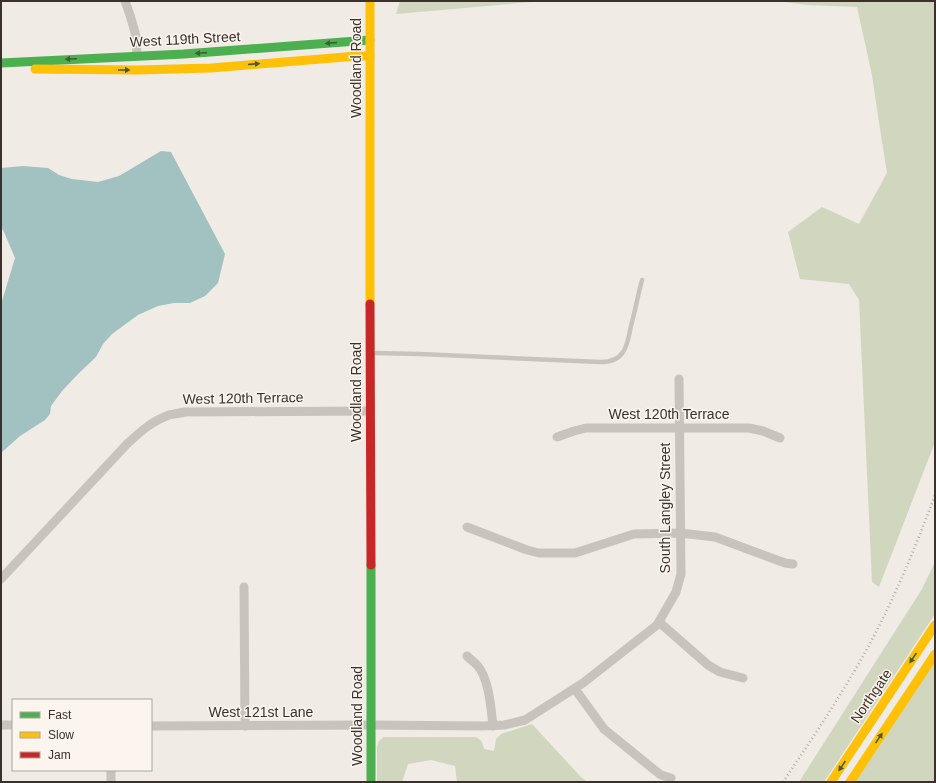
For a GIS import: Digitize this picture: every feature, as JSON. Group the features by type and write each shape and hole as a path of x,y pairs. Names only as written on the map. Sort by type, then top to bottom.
{"main road":[{"name":"Woodland Road","path":"370,1 371,782"},
{"name":"West 119th Street","path":"1,63 225,52 370,40"},
{"name":"West 119th Street","path":"1,69 138,70 203,68 370,56"},
{"name":"Northgate","path":"831,782 935,626"},
{"path":"850,782 935,654"}],"street":[{"path":"125,1 136,36 137,56"},
{"name":"South Langley Street","path":"371,725 493,726 525,720 583,683 657,626 676,592 681,574 679,379"},
{"name":"West 120th Terrace","path":"1,579 127,444 157,420 170,415 185,412 370,411"},
{"name":"West 120th Terrace","path":"557,437 586,428 749,428 763,431 780,438"},
{"path":"467,527 527,550 539,553 559,554 575,553 634,534 680,533 715,537 785,563 793,564"},
{"path":"244,587 245,726"},
{"path":"659,622 708,665 720,672 743,678"},
{"path":"467,656 478,665 483,676 489,693 493,726"},
{"path":"575,688 604,729 661,775 671,778"},
{"path":"1,725 12,725"},
{"name":"West 121st Lane","path":"152,726 371,725"},
{"path":"111,771 111,782"}],"lane":[{"path":"370,353 607,362 623,353 627,343 642,280"}],"green space":[{"path":"400,1 543,1 396,14"},
{"path":"777,1 935,1 935,442 879,587 872,582 859,300 849,284 800,279 788,232 822,207 859,224 887,173 872,75 857,7 807,5"},
{"path":"935,562 935,614 824,782 799,782 922,589"},
{"path":"935,654 935,782 850,782"},
{"path":"532,724 587,782 457,782 455,766 431,760 408,764 402,782 377,782 377,747 379,741 384,737 475,737 479,739 484,749 494,751 496,739 501,734"}],"water":[{"path":"161,151 171,152 225,254 218,283 205,296 190,303 174,303 158,306 138,315 112,334 103,344 96,357 62,391 51,406 50,414 45,420 20,436 1,453 1,308 15,258 1,227 1,168 23,166 48,168 59,175 72,179 98,182 119,176"}],"railway":[{"path":"783,782 820,727 866,651 893,598 935,495"}],"traffic: fast":[{"path":"1,63 184,54 370,40"},
{"path":"371,565 371,782"}],"traffic: slow":[{"path":"370,1 370,304"},
{"path":"35,69 138,70 211,68 370,56"},
{"path":"831,782 935,625"},
{"path":"850,782 935,654"}],"traffic: jam":[{"path":"370,304 371,565"}]}
